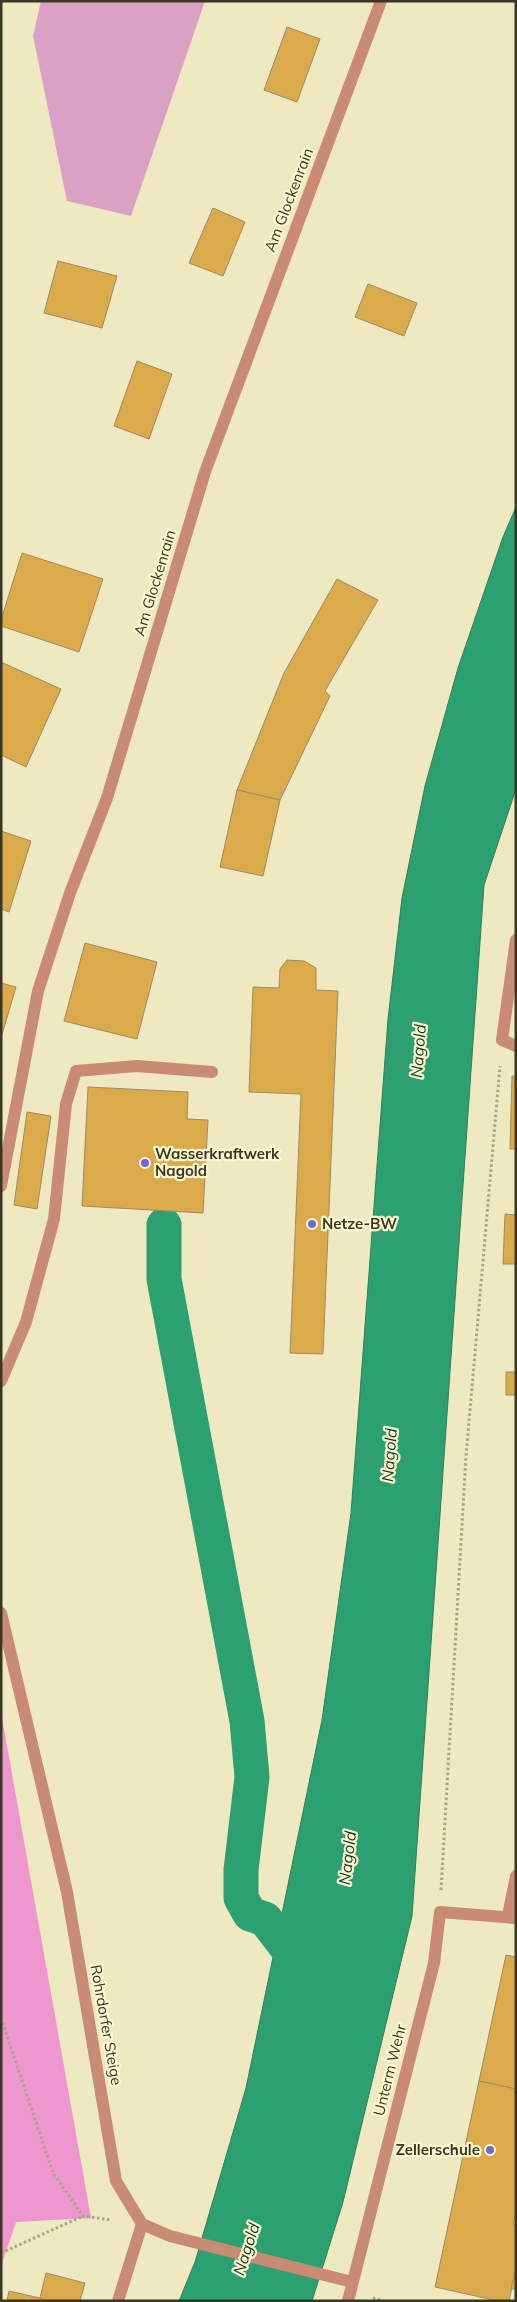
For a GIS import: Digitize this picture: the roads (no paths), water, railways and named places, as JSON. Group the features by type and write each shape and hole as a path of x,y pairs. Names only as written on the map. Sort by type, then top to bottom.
{"street":[{"name":"Am Glockenrain","path":"1,1186 41,982 70,893 107,798 205,472 381,1"},
{"path":"516,940 502,1040 516,1046"},
{"path":"1,1381 26,1322 54,1219 66,1104 76,1071 137,1066 212,1072"},
{"name":"Rohrdorfer Steige","path":"1,1613 67,1892 116,2182 142,2224"},
{"path":"512,1917 516,1876"},
{"name":"Unterm Wehr","path":"348,2301 434,1963 440,1912 512,1917"},
{"path":"118,2301 142,2224 170,2236 352,2282"}],"water":[{"name":"Nagold","path":"516,507 516,789 484,885 412,1916 343,2202 312,2301 179,2301 195,2262 246,2088 322,1720 351,1513 388,1019 402,898 425,786 458,668 503,537"}],"waterway":[{"path":"164,1225 164,1279 247,1721 252,1777 241,1870 241,1898 250,1914 265,1919 308,1975"}],"place":[{"name":"Wasserkraftwerk Nagold","path":"145,1163"},
{"name":"Netze-BW","path":"312,1224"},
{"name":"Zellerschule","path":"490,2150"}]}
